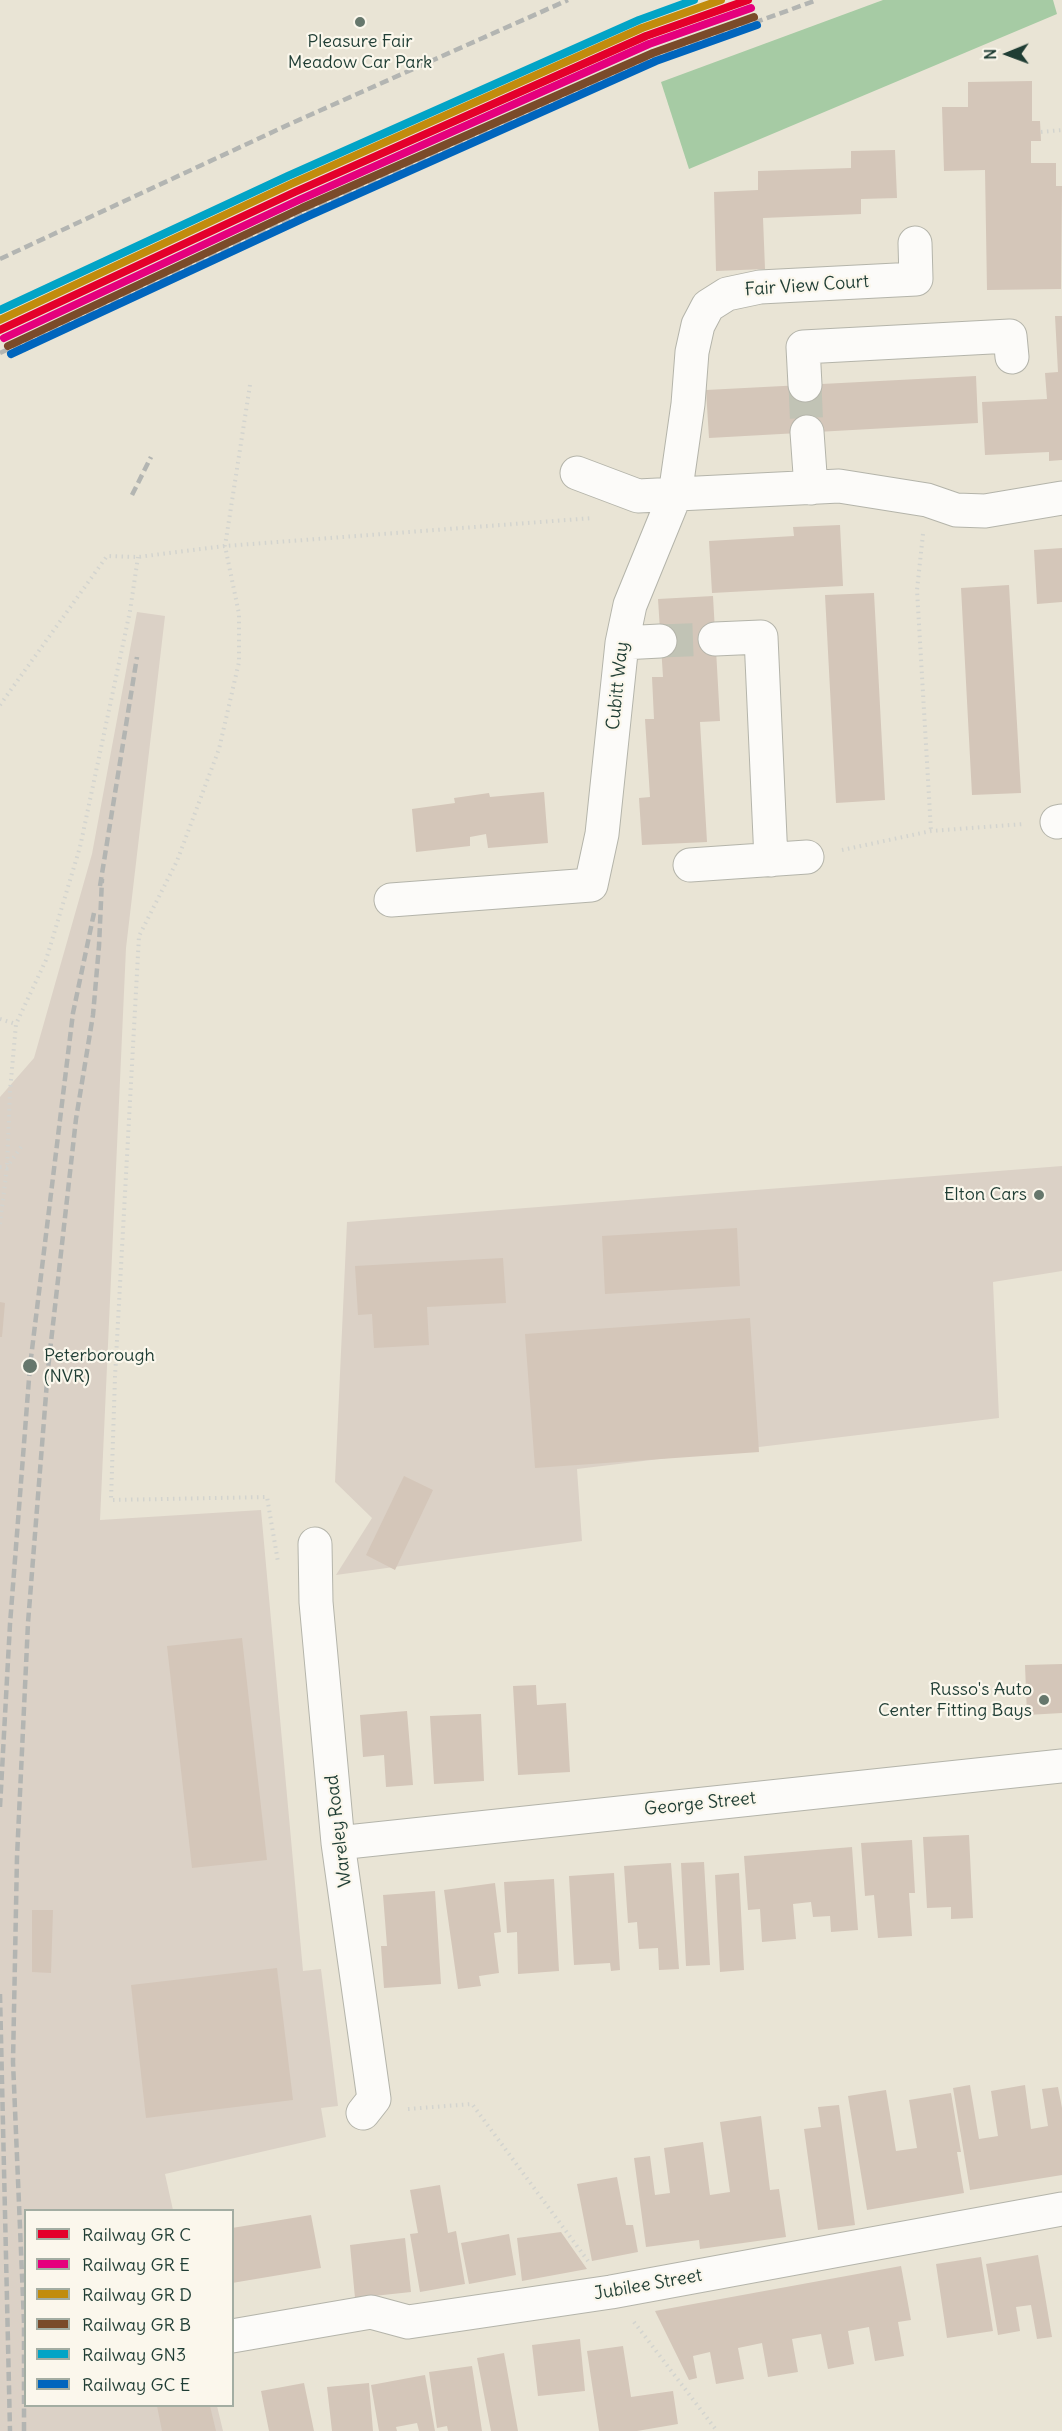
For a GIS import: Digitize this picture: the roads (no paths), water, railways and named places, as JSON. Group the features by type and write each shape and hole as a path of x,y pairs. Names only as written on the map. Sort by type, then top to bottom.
{"street":[{"name":"Fair View Court","path":"680,452 688,404 692,352 698,325 708,306 726,294 760,287 916,279 915,243"},
{"path":"805,385 803,347 1010,336 1012,357"},
{"path":"807,432 811,488"},
{"name":"Cubitt Way","path":"391,900 591,885 602,834 622,643 630,605 675,495 680,452"},
{"path":"577,473 638,496 839,486 927,500 956,510 985,511 1062,498"},
{"path":"715,639 761,637 771,860"},
{"path":"622,643 660,641"},
{"path":"690,865 807,857"},
{"name":"Wareley Road","path":"315,1544 315,1602 338,1843 369,2106"},
{"name":"George Street","path":"338,1843 1062,1766"},
{"name":"Jubilee Street","path":"234,2336 371,2312 408,2322 611,2292 1062,2209"}],"tunnel":[{"path":"805,385 807,432"},
{"path":"660,641 715,639"}],"railway":[{"path":"0,259 292,123 568,0"},
{"path":"0,353 287,220 654,59 817,0"},
{"path":"132,495 151,457"},
{"path":"100,886 137,657"},
{"path":"24,2431 24,2322 13,2062 17,1857 28,1623 48,1369 76,1119 93,1015 102,879"},
{"path":"0,1807 10,1624 30,1366 73,1013 94,913"},
{"path":"0,1994 10,2431"}],"rail line":[{"name":"GN3","path":"0,310 288,176 639,20 694,0"}],"place":[{"name":"Pleasure Fair Meadow Car Park","path":"360,22"},
{"name":"Elton Cars","path":"1039,1195"},
{"name":"Peterborough (NVR)","path":"30,1366"},
{"name":"Russo's Auto Center Fitting Bays","path":"1044,1700"}]}
